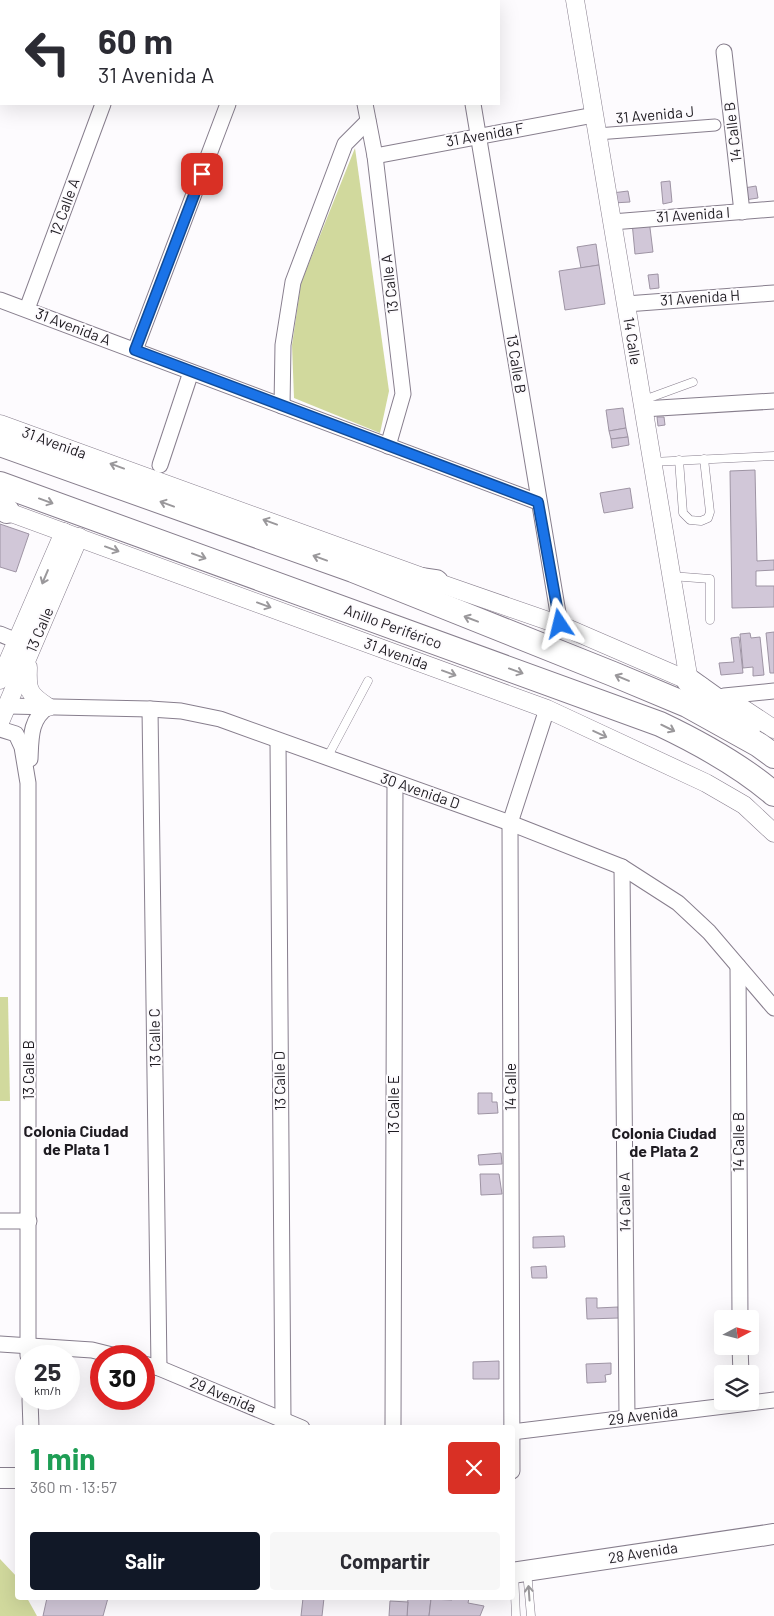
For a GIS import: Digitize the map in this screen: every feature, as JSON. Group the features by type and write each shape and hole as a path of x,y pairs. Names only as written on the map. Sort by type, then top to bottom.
{"highway":[{"path":"0,444 353,570 687,705 769,743"},
{"name":"Anillo Periférico","path":"0,484 660,724 694,740 774,794"},
{"path":"353,570 436,582"},
{"path":"689,681 738,716 769,743"}],"main road":[{"path":"0,1478 15,1478"},
{"name":"28 Avenida","path":"517,1569 774,1534"}],"street":[{"name":"14 Calle","path":"578,0 597,134 689,681"},
{"name":"14 Calle B","path":"724,52 742,212"},
{"name":"12 Calle A","path":"27,309 103,105"},
{"path":"135,350 228,105"},
{"name":"13 Calle A","path":"365,105 375,156 403,394 388,446"},
{"name":"13 Calle B","path":"473,105 538,502 560,624"},
{"name":"31 Avenida F","path":"375,156 594,115"},
{"path":"282,406 283,345 293,282 345,144 368,121"},
{"name":"31 Avenida J","path":"597,134 715,125"},
{"name":"31 Avenida I","path":"612,222 774,209"},
{"name":"31 Avenida H","path":"626,304 774,293"},
{"name":"31 Avenida A","path":"0,300 538,502"},
{"path":"160,465 191,372"},
{"path":"642,405 774,401"},
{"name":"31 Avenida","path":"0,424 436,582 560,624 724,696 769,743"},
{"name":"31 Avenida","path":"2,509 547,709 706,783 744,805 774,833"},
{"name":"13 Calle","path":"0,680 72,534"},
{"name":"13 Calle","path":"0,722 28,660 72,534"},
{"path":"0,634 18,641"},
{"path":"28,660 28,687 34,697 48,707"},
{"path":"724,696 774,691"},
{"name":"30 Avenida D","path":"8,706 150,708 181,711 220,719 510,823 622,867 678,903 709,932 774,1008"},
{"name":"13 Calle B","path":"28,1345 28,783 33,723 39,713 48,707"},
{"name":"13 Calle C","path":"150,708 159,1368"},
{"name":"14 Calle","path":"513,1425 510,823 547,709"},
{"name":"13 Calle B","path":"0,729 16,734 22,746 28,783"},
{"name":"13 Calle D","path":"278,741 283,1421"},
{"name":"13 Calle E","path":"393,1425 395,782"},
{"name":"14 Calle A","path":"622,867 627,1418"},
{"name":"14 Calle B","path":"738,966 740,1310"},
{"path":"0,1222 29,1221"},
{"path":"0,1344 15,1347"},
{"name":"29 Avenida","path":"155,1367 294,1425"},
{"name":"29 Avenida","path":"759,1401 774,1400"},
{"name":"29 Avenida","path":"515,1432 714,1407"},
{"path":"30,1410 31,1425"}],"lane":[{"path":"642,405 693,382"},
{"path":"652,462 774,456"},
{"path":"679,460 683,513 690,520 701,521 708,518 710,512 704,459"},
{"path":"671,576 710,580 710,620"},
{"path":"327,758 368,681"},
{"path":"516,1616 517,1569"},
{"path":"517,1569 530,1616"}],"green space":[{"path":"355,148 389,391 380,433 294,398 292,345 301,283"},
{"path":"0,997 8,997 10,1101 0,1101"},
{"path":"0,1559 15,1575 15,1600 28,1600 37,1616 0,1616"}],"building":[{"path":"670,181 672,202 663,204 661,182"},
{"path":"756,186 758,198 745,200 744,188"},
{"path":"628,191 630,202 613,203 612,193"},
{"path":"649,220 653,252 635,254 632,222"},
{"path":"596,244 599,265 581,268 577,247"},
{"path":"599,265 605,304 565,310 559,271"},
{"path":"658,274 659,288 650,289 648,275"},
{"path":"623,408 626,428 609,431 606,410"},
{"path":"657,417 664,417 665,425 658,426"},
{"path":"626,428 628,437 611,439 609,431"},
{"path":"628,437 629,445 612,448 611,439"},
{"path":"755,470 757,561 774,560 774,570 756,571 756,586 774,586 774,607 732,608 730,471"},
{"path":"630,488 633,508 604,513 600,493"},
{"path":"0,524 29,534 16,572 0,567"},
{"path":"774,632 774,673 770,673 766,633"},
{"path":"750,633 751,638 760,637 764,675 753,676 753,667 743,668 740,634"},
{"path":"739,637 743,673 721,675 719,663 734,662 731,638"},
{"path":"478,1093 492,1093 492,1102 497,1102 498,1113 478,1114"},
{"path":"501,1153 502,1164 479,1165 478,1155"},
{"path":"480,1174 499,1174 502,1194 481,1195"},
{"path":"564,1236 565,1247 533,1248 533,1237"},
{"path":"546,1266 547,1278 532,1278 531,1267"},
{"path":"586,1298 597,1298 597,1308 618,1307 619,1318 587,1319"},
{"path":"499,1361 499,1379 473,1379 473,1362"},
{"path":"611,1363 611,1374 605,1375 606,1382 587,1383 586,1364"},
{"path":"47,1600 107,1600 103,1616 43,1616"},
{"path":"303,1600 324,1600 322,1616 301,1616"},
{"path":"408,1600 431,1600 429,1616 407,1616"},
{"path":"431,1600 469,1600 468,1603 484,1606 480,1616 429,1616"},
{"path":"390,1601 408,1602 407,1616 389,1616"}],"district":[{"name":"Colonia Ciudad de Plata 1","path":"76,1140"},
{"name":"Colonia Ciudad de Plata 2","path":"664,1142"}],"route":[{"path":"202,174 135,350 538,502 560,624"}]}
